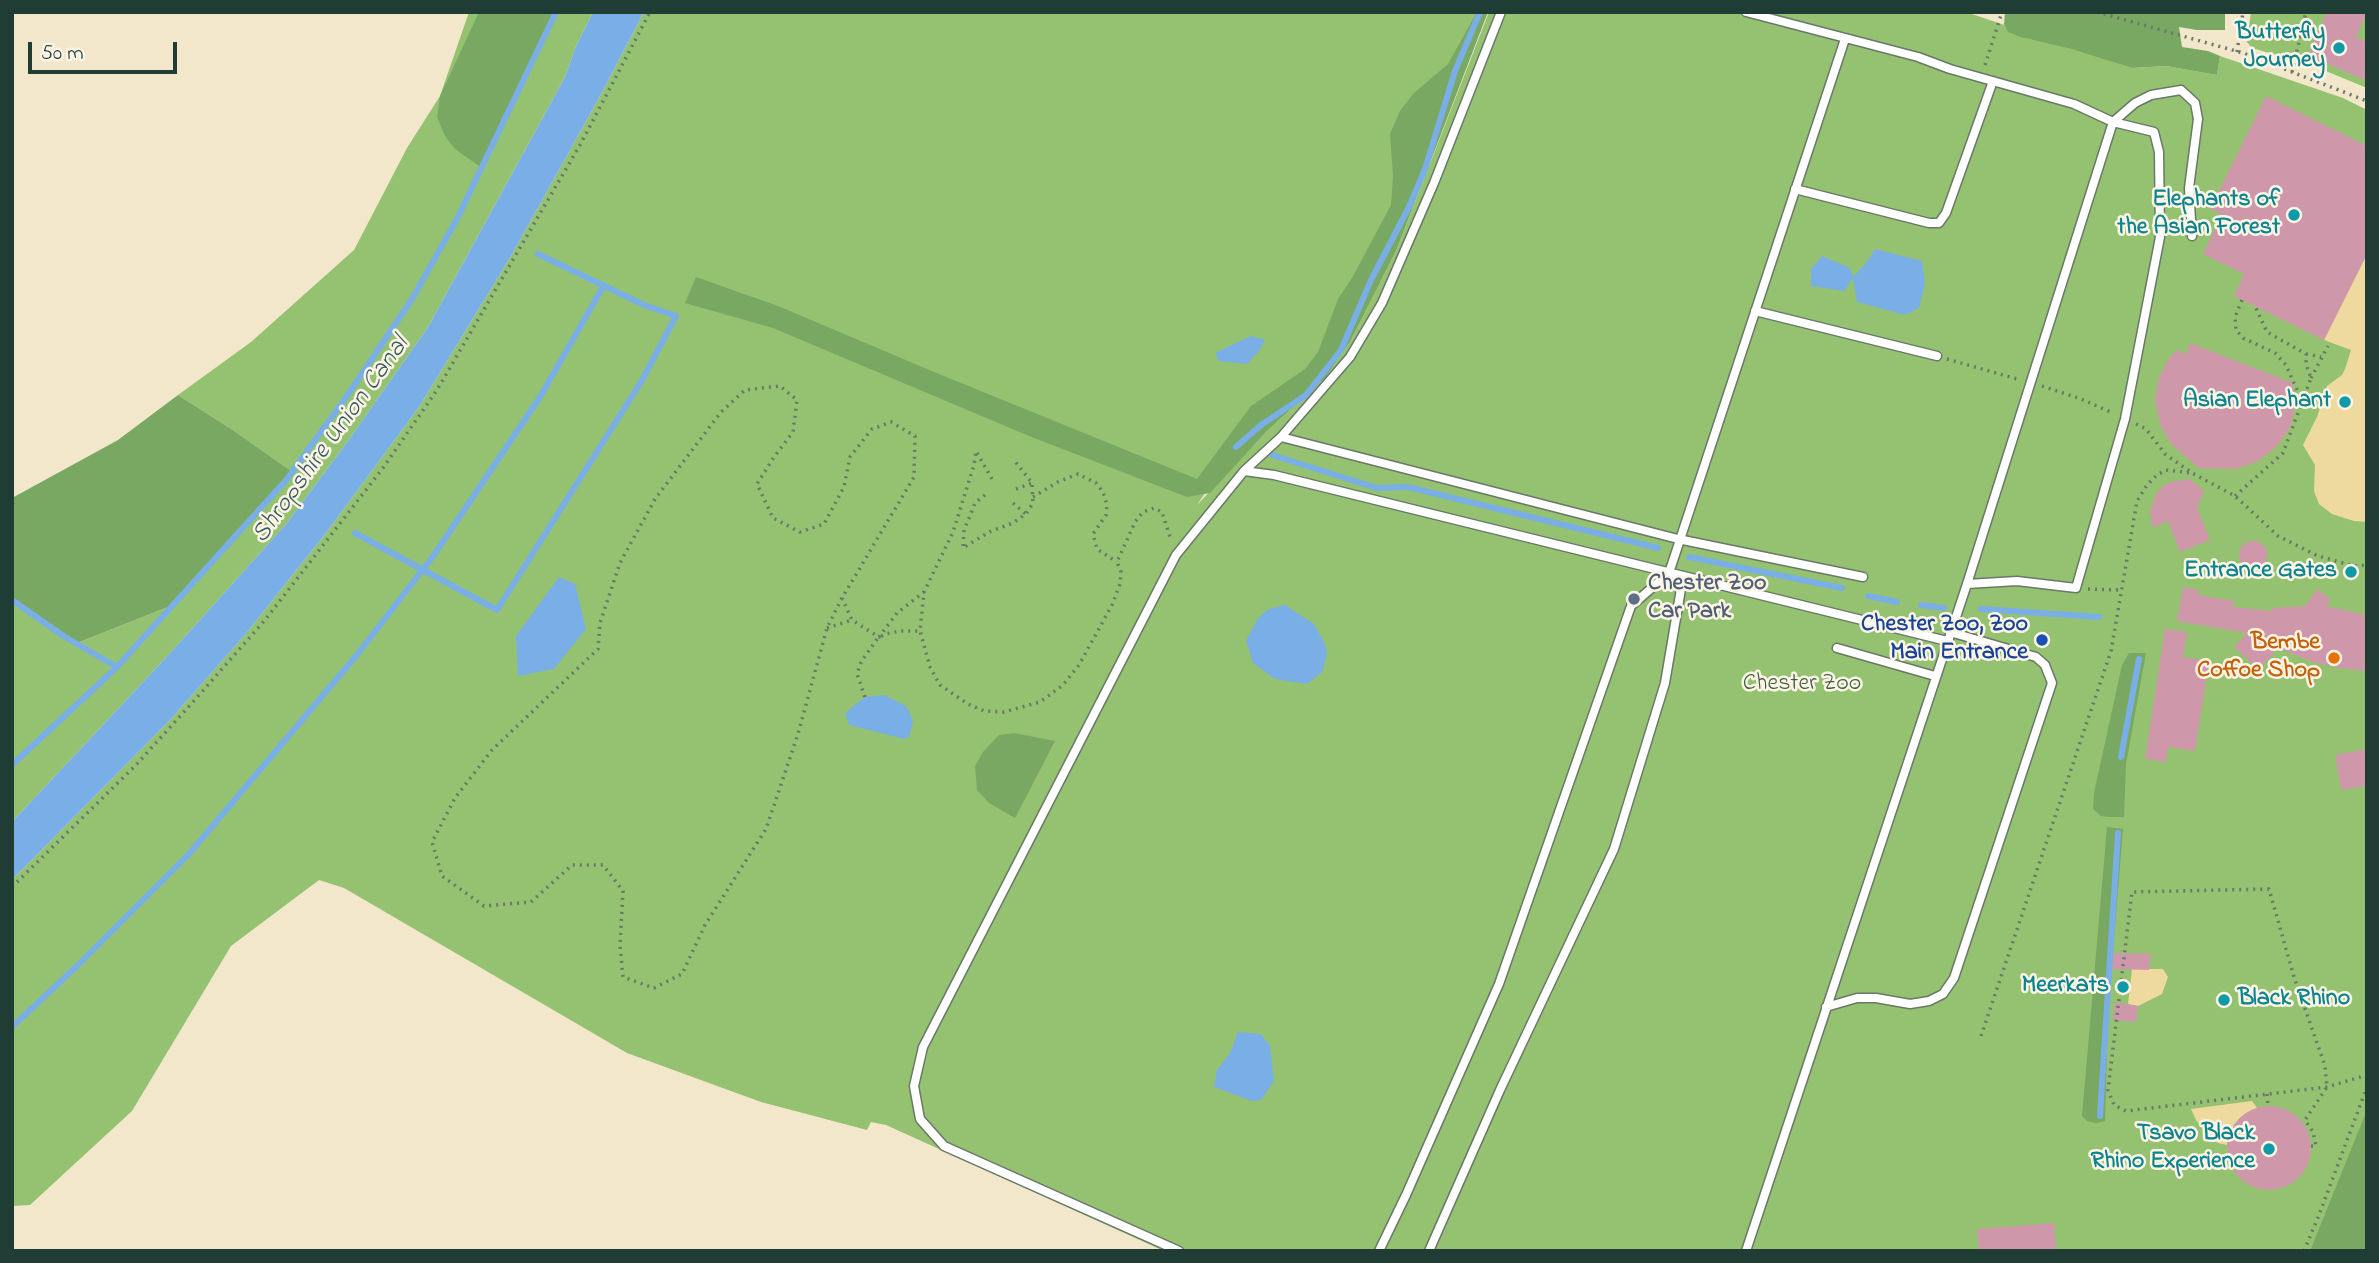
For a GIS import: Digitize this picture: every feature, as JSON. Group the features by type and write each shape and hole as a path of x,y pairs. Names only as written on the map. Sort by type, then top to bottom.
{"lane":[{"path":"1178,1251 944,1146 920,1119 914,1086 923,1047 1176,555 1244,471 1281,437 1329,384 1350,357 1382,303 1434,183 1501,12"},
{"path":"1746,12 1918,57 2074,104 2113,122 2154,132 2159,152 2160,237 2125,419 2076,588 2017,581 1967,584"},
{"path":"1379,1251 1499,984 1631,606 1669,573 1844,39"},
{"path":"1795,189 1938,223 1946,213 1993,81"},
{"path":"1746,1251 1967,584 2113,122 2135,103 2151,95 2181,90 2195,103 2198,119 2189,188 2193,236"},
{"path":"1755,311 1937,356"},
{"path":"1281,437 1678,539 1863,577"},
{"path":"1244,471 1274,475 1683,577 2036,657 2045,665 2052,683 1954,978 1949,986 1943,994 1928,1001 1910,1004 1876,998 1857,998 1826,1007"},
{"path":"1429,1251 1500,1090 1614,849 1665,683 1683,577"},
{"path":"1837,648 1935,677"}],"path":[{"path":"12,887 136,765 201,693 265,620 383,468 437,390 580,145 650,12"},
{"path":"1981,78 2002,12"},
{"path":"2097,12 2237,52 2367,101"},
{"path":"2237,52 2243,12"},
{"path":"2292,72 2306,12"},
{"path":"2242,300 2235,317 2236,330 2244,338 2275,354 2286,365 2302,401"},
{"path":"2255,306 2267,332 2306,354 2322,357"},
{"path":"2235,496 2283,453 2311,377 2328,345"},
{"path":"2306,354 2306,364 2311,377"},
{"path":"780,386 797,400 793,432 757,484 773,518 800,532 824,524 844,487 850,457 872,429 891,422 915,436 914,477 842,598 827,628 799,734 766,829 705,925 682,974 654,988 623,977 620,945 623,891 603,865 572,865 531,902 484,905 442,876 432,842 454,798 492,750 598,649 600,623 620,563 655,499 721,412 745,390 780,386"},
{"path":"2125,419 2146,429 2165,454 2192,473 2235,496 2278,536 2318,556 2354,566 2367,565"},
{"path":"992,479 976,451 953,532 924,592 920,631 930,667 940,685 968,704 984,711 1021,709 1040,702 1063,685 1079,665 1106,617 1120,584 1121,572 1117,562 1097,549 1093,534 1106,514 1107,505 1103,492 1096,484 1078,474 1033,497"},
{"path":"985,495 975,503 964,530 963,548 1026,514 1032,503 1032,483 1014,460"},
{"path":"1981,1036 2111,651 2137,501 2147,485 2166,470 2192,473"},
{"path":"1016,489 1032,483"},
{"path":"1013,503 1026,514"},
{"path":"1117,562 1135,523 1143,512 1154,508 1161,512 1176,555"},
{"path":"2076,588 2122,590"},
{"path":"865,697 857,674 861,662 897,613 924,592"},
{"path":"842,598 852,620 879,637 900,631 920,631"},
{"path":"827,628 852,620"},
{"path":"2311,1146 2316,1146 2313,1132 2305,1120 2327,1087 2325,1066 2294,977 2269,889 2132,892 2108,1090 2114,1105 2126,1111 2327,1087 2367,1076"},
{"path":"2304,1251 2367,1087"},
{"path":"2267,1094 2268,1106"}],"green space":[{"path":"469,12 593,12 576,46 565,77 428,327 348,441 287,523 12,822 12,600 77,643 173,605 228,427 178,395 251,342 354,250 407,148 440,96"},
{"path":"479,12 556,12 482,168 455,149 445,136 437,117 440,96"},
{"name":"Chester Zoo","path":"644,12 1480,12 1341,350 1236,447 1197,505 1265,433 1325,378 1350,342 1396,251 1489,12 1966,12 2132,68 2166,66 2217,75 2220,56 2343,98 2367,110 2367,1251 1164,1251 886,1125 871,1122 867,1130 761,1102 627,1053 344,888 319,880 231,946 132,1111 30,1205 12,1206 12,880 171,719 244,636 326,533 419,407 511,256"},
{"path":"1477,12 1488,12 1396,251 1350,342 1325,378 1265,433 1210,493 1187,497 1029,436 773,328 685,303 696,277 778,306 1197,479 1251,406 1305,369 1318,352 1338,299 1391,205 1393,176 1390,134 1400,111 1413,94 1448,64"},
{"path":"2005,12 2225,12 2225,30 2179,27 2182,47 2220,56 2217,75 2166,66 2132,68 2072,49 2021,37 2008,32 2004,24"},
{"path":"2251,12 2367,12 2367,88 2287,55 2280,56 2252,48 2247,42"},
{"path":"178,395 292,472 173,605 77,643 12,600 12,498 118,440"},
{"path":"2129,653 2146,653 2126,764 2124,817 2101,816 2093,809 2094,793 2122,665"},
{"path":"1014,733 1055,741 1015,818 989,803 977,790 975,766 983,752 999,735"},
{"path":"2107,827 2123,829 2108,1012 2105,1121 2096,1123 2087,1121 2082,1116"},
{"path":"2367,1110 2367,1251 2310,1251"}],"sand":[{"name":"Asian Elephant","path":"2367,254 2367,522 2332,514 2319,504 2314,491 2315,465 2303,445 2317,417 2327,386 2342,375 2345,369 2351,350 2324,340"},
{"name":"Meerkats","path":"2132,969 2163,969 2168,977 2162,994 2138,1006 2128,1004"},
{"path":"2252,1101 2257,1108 2242,1116 2235,1124 2229,1133 2227,1145 2218,1143 2207,1134 2191,1109"}],"water":[{"path":"593,12 644,12 511,256 419,407 326,533 244,636 171,719 12,880 12,822 287,523 428,327 565,77 576,46"},
{"path":"1875,249 1922,261 1925,283 1919,308 1905,315 1857,302 1853,278 1844,291 1811,286 1811,269 1822,256 1848,267 1854,276"},
{"path":"1251,336 1265,340 1247,364 1219,361 1215,353"},
{"path":"559,577 575,584 586,629 554,669 518,676 516,636"},
{"path":"1285,605 1314,624 1325,644 1327,654 1322,672 1307,684 1275,679 1253,663 1246,641 1258,618 1269,609"},
{"path":"885,695 907,707 913,721 909,737 904,739 849,725 845,714 851,708 865,697"},
{"path":"1238,1032 1261,1034 1270,1046 1274,1081 1261,1100 1252,1101 1214,1087 1217,1070 1230,1053"}],"building":[{"name":"Butterfly Journey","path":"2327,12 2367,12 2356,37 2367,42 2367,81 2308,55"},
{"name":"Elephants of the Asian Forest","path":"2266,96 2367,146 2367,254 2324,340 2234,296 2244,274 2203,254 2222,215 2210,209"},
{"path":"2190,343 2293,383 2295,406 2290,428 2276,447 2257,462 2235,469 2199,468 2171,444 2160,424 2155,401 2159,377 2170,357 2177,350 2186,354"},
{"path":"2190,479 2204,491 2197,508 2210,540 2180,552 2168,521 2153,528 2150,512 2156,494 2162,487 2170,482"},
{"path":"2253,541 2263,545 2267,555 2263,565 2253,569 2243,565 2239,555 2243,545"},
{"path":"2183,587 2199,590 2198,595 2234,601 2233,607 2272,611 2273,608 2305,606 2317,589 2331,600 2326,606 2367,615 2367,671 2313,662 2278,648 2259,670 2234,647 2247,633 2177,621"},
{"path":"2165,629 2187,632 2183,657 2209,661 2195,751 2168,747 2166,762 2145,759"},
{"path":"2367,749 2367,786 2341,790 2335,755"},
{"path":"2114,953 2151,954 2149,970 2112,969"},
{"path":"2115,1002 2138,1006 2136,1022 2113,1020"},
{"name":"Tsavo Black Rhino Experience","path":"2269,1106 2285,1109 2299,1118 2308,1132 2311,1148 2308,1164 2299,1178 2285,1187 2269,1190 2253,1187 2239,1178 2230,1164 2227,1148 2230,1132 2239,1118 2253,1109"},
{"path":"2054,1223 2056,1251 1979,1251 1977,1229"}],"waterway":[{"name":"Shropshire Union Canal","path":"12,765 117,667 287,479 412,299 457,219 556,12"},
{"path":"1236,447 1261,425 1306,395 1341,350 1371,280 1409,207 1425,169 1455,71 1480,12"},
{"path":"355,533 497,610 641,382 676,316 644,305 538,254"},
{"path":"12,1027 189,854 356,656 434,555 540,397 604,285"},
{"path":"1272,455 1377,488 1408,487 1658,548"},
{"path":"1689,557 1842,588"},
{"path":"1868,596 1897,602"},
{"path":"12,600 65,637 117,667"},
{"path":"1921,605 1944,608"},
{"path":"1981,609 2099,617"},
{"path":"2121,757 2139,659"},
{"path":"2100,1116 2118,833"}],"place":[{"name":"Butterfly Journey","path":"2339,48"},
{"name":"Elephants of the Asian Forest","path":"2294,215"},
{"name":"Asian Elephant","path":"2345,402"},
{"name":"Entrance Gates","path":"2351,572"},
{"name":"Chester Zoo Car Park","path":"1634,599"},
{"name":"Chester Zoo, Zoo Main Entrance","path":"2042,640"},
{"name":"Bembe Coffoe Shop","path":"2334,658"},
{"name":"Meerkats","path":"2123,987"},
{"name":"Black Rhino","path":"2224,1000"},
{"name":"Tsavo Black Rhino Experience","path":"2269,1149"}]}
